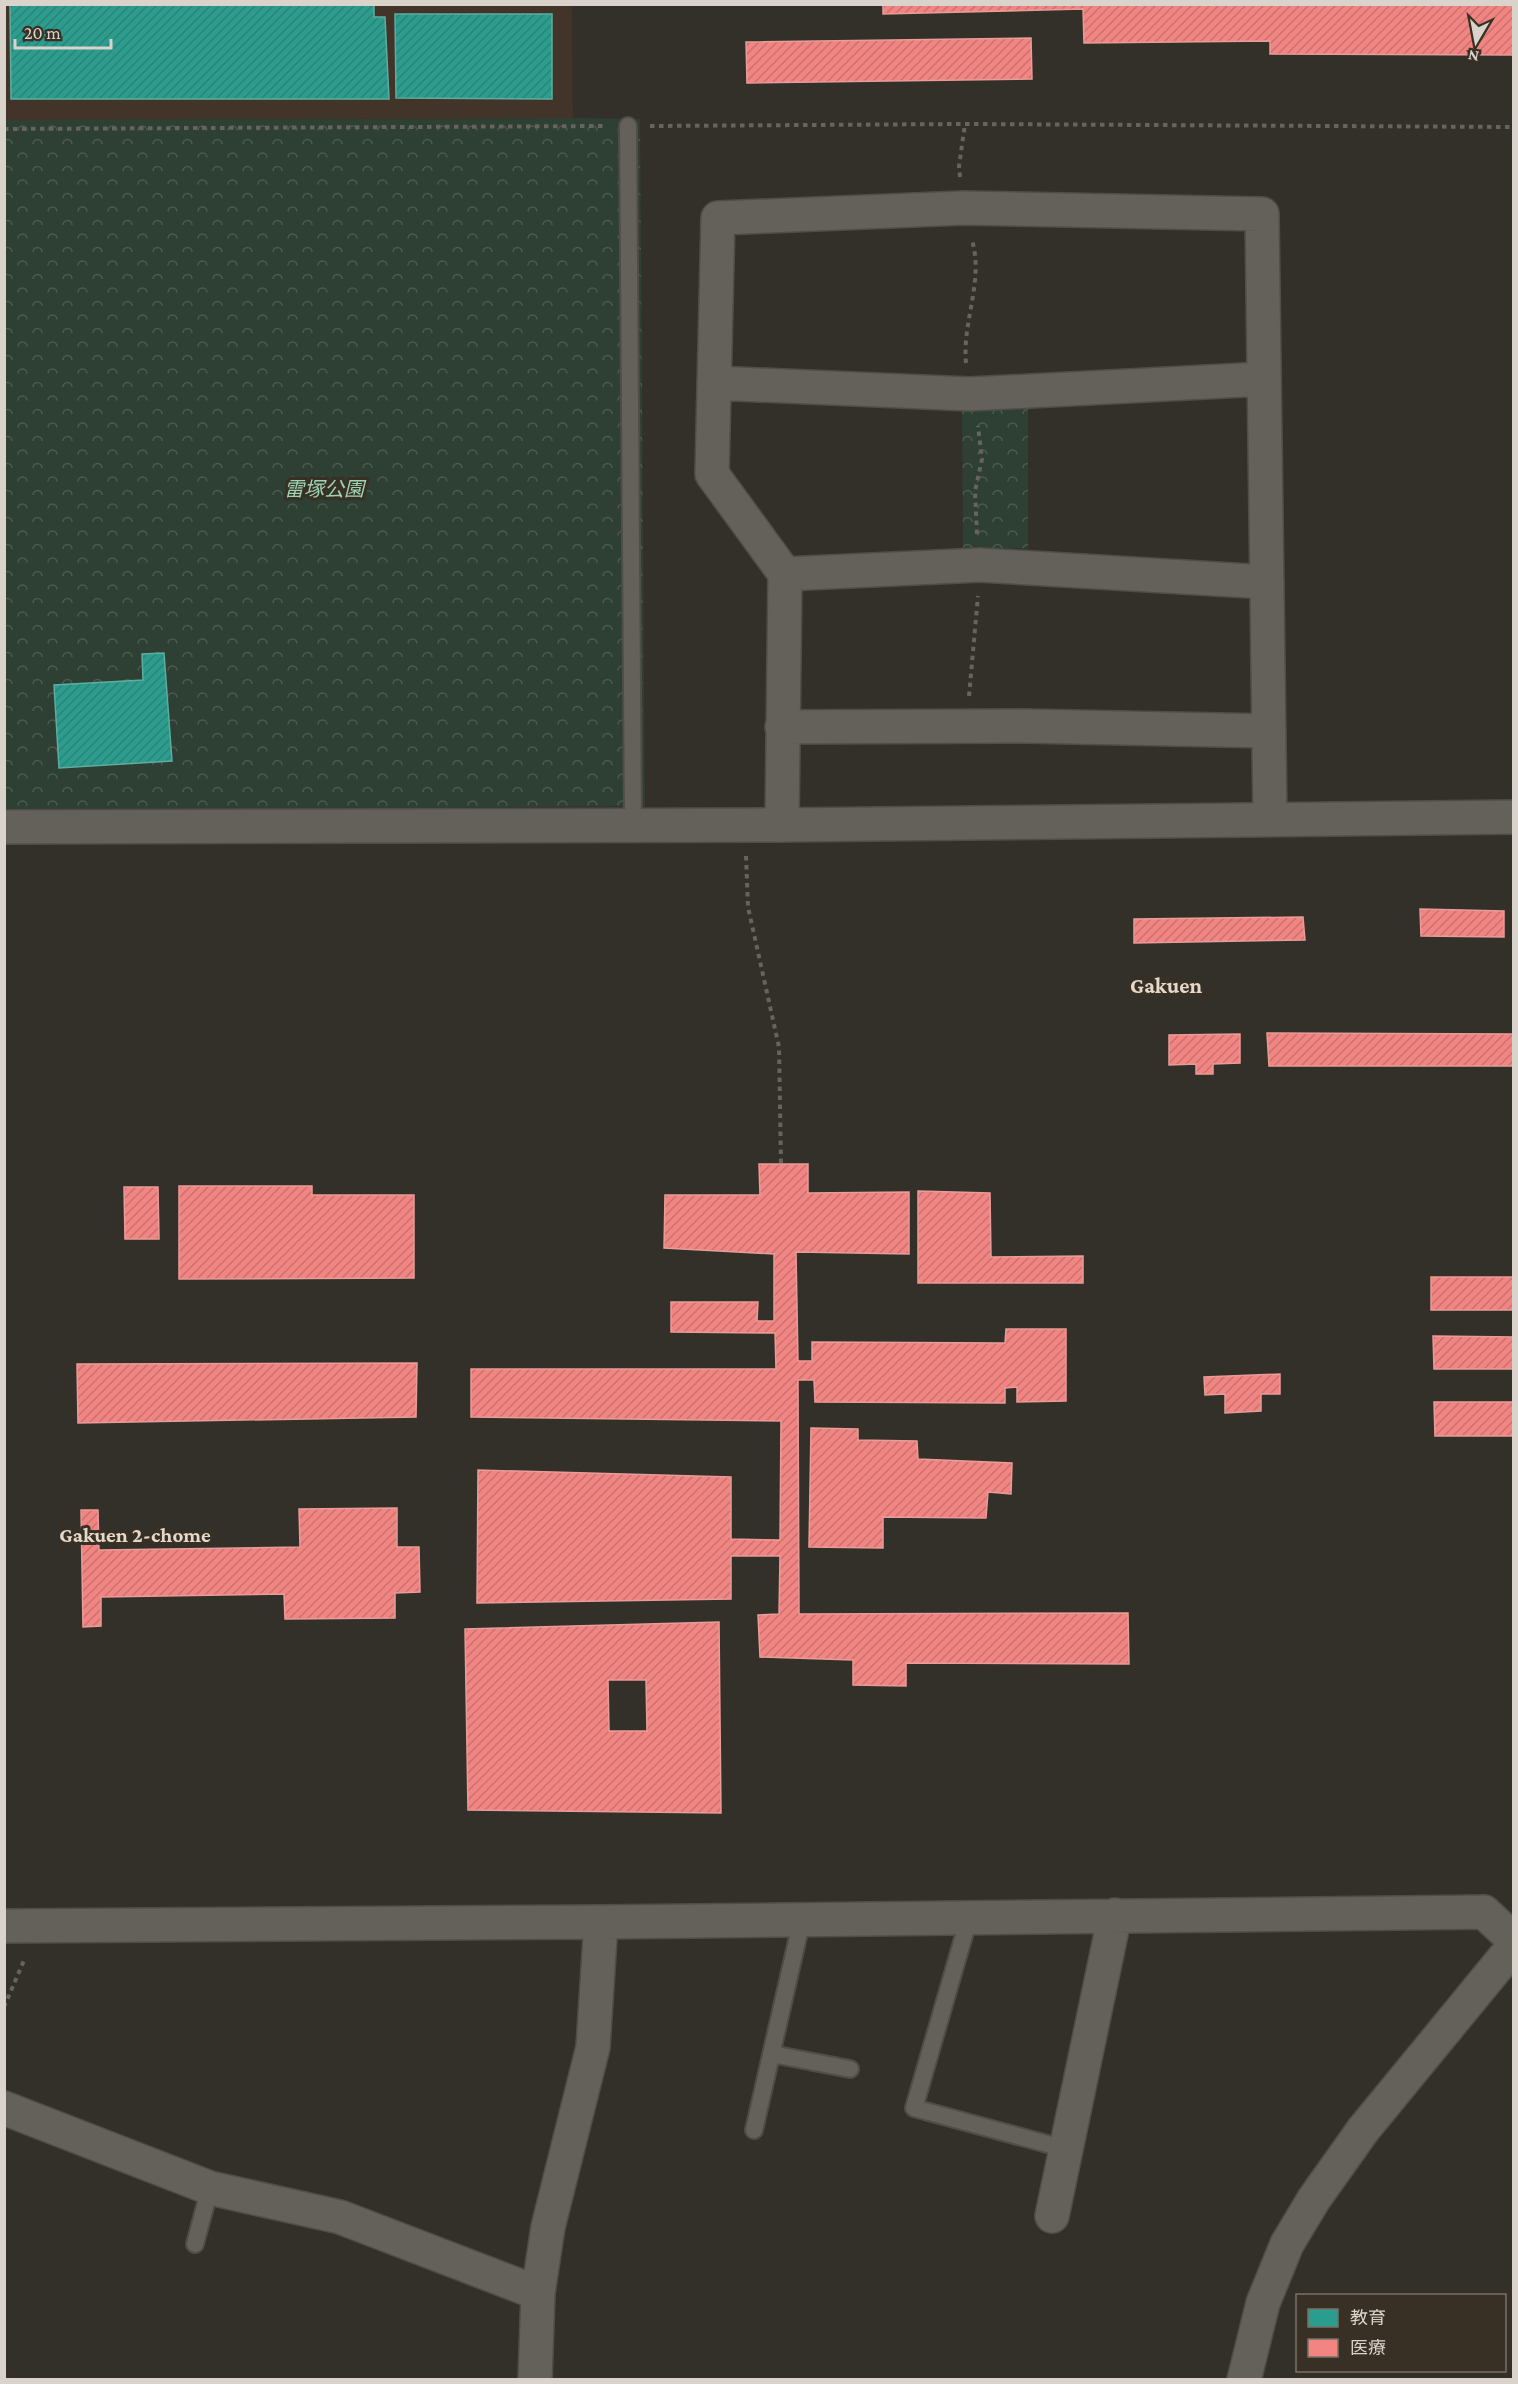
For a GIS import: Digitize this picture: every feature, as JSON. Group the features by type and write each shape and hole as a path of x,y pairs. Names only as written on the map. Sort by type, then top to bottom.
{"street":[{"path":"782,825 785,574 712,474 718,218 963,208 1262,214 1270,819"},
{"path":"714,383 970,394 1264,379"},
{"path":"785,574 980,565 1267,582"},
{"path":"782,727 1024,726 1269,731"},
{"path":"4,826 633,826 1514,817"},
{"path":"4,1926 601,1922 1484,1911 1514,1940"},
{"path":"1052,2216 1115,1915"},
{"path":"535,2379 538,2293 548,2227 593,2047 601,1922"},
{"path":"1244,2379 1263,2303 1287,2244 1314,2199 1363,2130 1514,1946"},
{"path":"4,2108 210,2188 340,2217 538,2293"}],"lane":[{"path":"628,126 633,826"},
{"path":"754,2130 802,1918"},
{"path":"969,1918 914,2108 1066,2149"},
{"path":"772,2054 850,2069"},
{"path":"195,2244 210,2188"}],"path":[{"path":"4,129 965,124 1514,126"},
{"path":"745,845 748,907 779,1047 781,1164"},
{"path":"4,2007 39,1926"}],"shaded area":[{"path":"4,5 572,5 573,118 5,120"}],"green space":[{"name":"雷塚公園","path":"640,119 645,806 5,812 4,120"},
{"path":"1028,405 1028,548 963,550 962,406"}],"building: 教育":[{"path":"10,4 374,4 374,17 385,17 389,99 11,99"},
{"path":"395,14 552,14 552,99 396,98"},
{"path":"164,653 172,761 59,768 54,685 143,680 142,654"}],"building: 医療":[{"path":"883,4 1514,4 1513,55 1270,54 1270,41 1084,43 1083,9 883,14"},
{"path":"1031,38 1032,79 747,83 746,42"},
{"path":"1420,909 1504,911 1504,937 1421,936"},
{"path":"1303,917 1305,940 1134,943 1134,919"},
{"path":"1267,1033 1514,1034 1514,1066 1269,1066"},
{"path":"1240,1034 1240,1063 1213,1064 1213,1074 1196,1074 1196,1064 1169,1065 1169,1035"},
{"path":"759,1164 808,1164 808,1193 909,1192 909,1254 796,1252 798,1361 812,1361 812,1342 1005,1343 1006,1329 1066,1329 1066,1401 1017,1402 1017,1387 1005,1388 1005,1403 815,1402 814,1380 798,1380 799,1614 1128,1613 1129,1664 906,1663 906,1686 853,1685 853,1660 760,1657 758,1615 779,1614 780,1556 731,1556 731,1599 477,1603 478,1470 731,1477 731,1539 780,1540 781,1421 471,1417 471,1369 776,1369 775,1333 671,1332 671,1302 758,1302 757,1321 774,1321 774,1254 664,1248 665,1195 760,1195"},
{"path":"179,1186 312,1186 312,1195 414,1195 414,1278 179,1279"},
{"path":"124,1187 158,1187 159,1239 125,1239"},
{"path":"918,1191 990,1193 991,1257 1083,1256 1083,1283 918,1283"},
{"path":"1431,1277 1514,1277 1514,1310 1431,1310"},
{"path":"1433,1336 1514,1337 1514,1369 1434,1369"},
{"path":"417,1363 416,1417 78,1423 77,1364"},
{"path":"1280,1374 1280,1394 1261,1394 1261,1411 1225,1413 1225,1394 1205,1395 1204,1377"},
{"path":"1434,1402 1514,1402 1514,1436 1435,1436"},
{"path":"811,1428 858,1429 858,1440 917,1441 918,1459 1012,1463 1011,1494 988,1492 986,1518 883,1517 883,1548 809,1547"},
{"path":"397,1508 397,1547 419,1547 420,1592 395,1593 395,1618 285,1619 284,1594 101,1597 101,1626 83,1627 81,1510 98,1510 99,1550 300,1547 299,1509"},
{"path":"719,1622 721,1813 468,1810 465,1629","holes":["608,1680 646,1680 647,1731 609,1731"]}],"district":[{"name":"Gakuen","path":"1166,985"},
{"name":"Gakuen 2-chome","path":"135,1535"}]}
